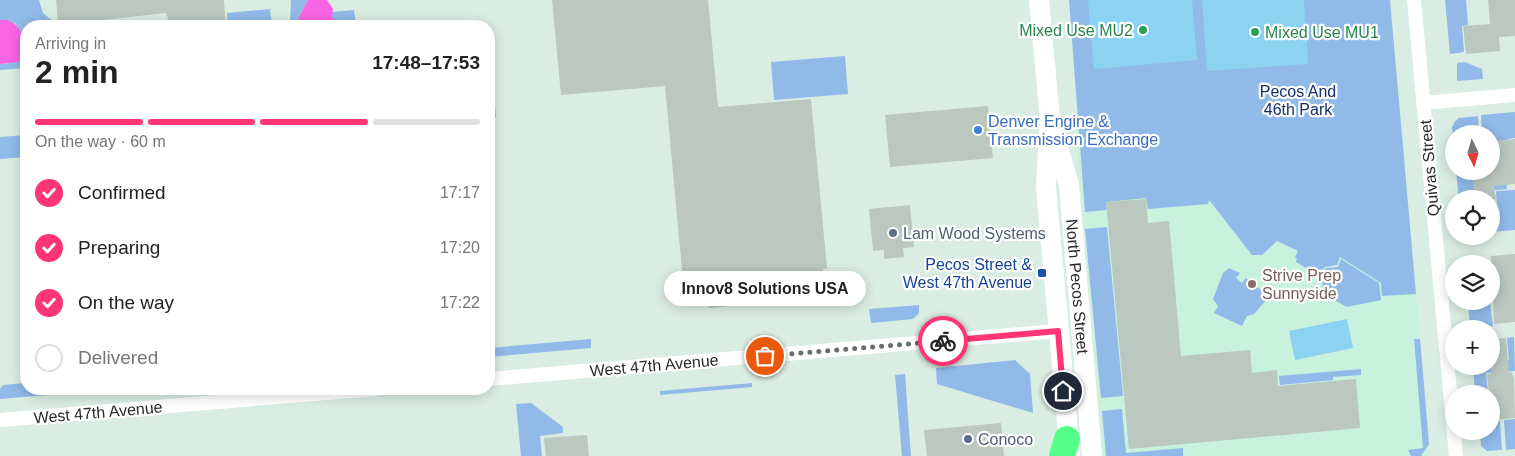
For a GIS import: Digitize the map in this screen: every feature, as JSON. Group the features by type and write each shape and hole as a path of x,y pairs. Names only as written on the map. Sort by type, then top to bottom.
{"main road":[{"name":"North Pecos Street","path":"1039,0 1050,119 1046,187 1066,450"},
{"name":"North Pecos Street","path":"1050,119 1070,185 1092,456"},
{"path":"1058,331 1085,368"}],"street":[{"name":"Quivas Street","path":"1414,0 1456,456"},
{"path":"1423,103 1515,95"},
{"name":"West 47th Avenue","path":"495,378 1058,331"},
{"name":"West 47th Avenue","path":"0,420 303,395"}],"shaded area":[{"path":"308,0 327,0 333,9 332,18 336,20 299,20"},
{"name":"Mixed Use MU2","path":"1088,0 1192,0 1197,60 1094,69"},
{"name":"Mixed Use MU1","path":"1202,0 1304,0 1308,64 1207,71"},
{"path":"0,20 7,20 17,26 20,31 20,62 0,64"},
{"name":"Strive Prep Sunnyside","path":"1398,84 1430,456 1104,456 1074,112"},
{"path":"1347,319 1353,348 1295,360 1289,331"}],"green space":[{"path":"0,0 39,0 43,13 52,20 20,20 20,32 15,23 0,20"},
{"path":"291,0 308,0 299,20 290,20"},
{"name":"Pecos And 46th Park","path":"1069,0 1390,0 1416,294 1382,296 1381,283 1340,257 1337,265 1325,267 1319,276 1296,262 1297,259 1295,257 1298,251 1277,241 1262,255 1252,255 1209,200 1208,204 1148,209 1146,198 1106,202 1107,210 1085,212"},
{"path":"1445,0 1466,0 1468,25 1462,26 1464,52 1450,54"},
{"path":"270,9 271,20 228,20 227,13"},
{"path":"354,10 355,20 336,20 332,18 332,12"},
{"path":"845,56 848,94 774,100 771,62"},
{"path":"20,62 20,68 0,70 0,64"},
{"path":"1465,62 1482,69 1483,79 1457,81 1457,63"},
{"path":"1515,112 1515,138 1508,139 1508,143 1504,143 1506,174 1500,174 1500,125 1482,125 1481,115"},
{"path":"1478,116 1478,125 1453,125 1459,118"},
{"path":"20,135 20,157 0,159 0,137"},
{"path":"1500,175 1506,176 1507,189 1458,190 1457,180 1500,180"},
{"path":"1515,190 1515,230 1500,231 1500,191"},
{"path":"1107,227 1123,396 1101,398 1085,229"},
{"path":"1341,259 1379,283 1381,300 1347,307 1323,294 1322,274 1326,268 1338,267"},
{"path":"1229,268 1240,273 1236,278 1242,283 1246,278 1269,297 1254,314 1247,316 1242,326 1214,313 1218,306 1213,299 1223,273"},
{"path":"919,305 919,313 913,319 871,323 869,309"},
{"path":"1469,310 1491,310 1492,320 1469,320"},
{"path":"1514,337 1515,371 1500,372 1500,361 1509,360 1507,338"},
{"path":"591,339 591,348 495,356 495,347"},
{"path":"1414,339 1420,339 1429,444 1421,456 1411,456 1408,450 1423,448"},
{"path":"1015,360 1030,374 1033,413 937,384 936,368"},
{"path":"1361,369 1361,375 1333,377 1333,380 1280,385 1279,376"},
{"path":"905,374 911,456 902,456 895,375"},
{"path":"1474,375 1486,375 1487,385 1474,385"},
{"path":"752,383 752,387 660,395 660,391"},
{"path":"20,384 20,395 47,395 0,399 0,389 3,385"},
{"path":"531,403 563,427 563,433 540,436 542,456 521,456 516,404"},
{"path":"1122,409 1126,453 1183,448 1183,456 1106,456 1102,411"},
{"path":"1515,419 1515,449 1506,450 1504,420"},
{"path":"1500,421 1502,450 1487,451 1481,446 1481,440 1500,440"}],"building":[{"path":"56,0 224,0 226,20 169,20 166,13 103,20 58,20"},
{"path":"552,0 708,0 718,107 811,99 827,268 823,269 826,298 709,308 706,279 683,281 665,86 561,95"},
{"path":"1488,0 1515,0 1515,36 1499,37 1500,51 1466,54 1463,26 1490,24"},
{"path":"988,106 993,158 890,167 885,115"},
{"path":"1515,139 1515,184 1494,186 1495,190 1473,190 1473,180 1500,180 1500,140"},
{"path":"1146,199 1148,223 1169,221 1181,356 1250,350 1252,373 1277,370 1278,386 1356,379 1360,428 1129,449 1106,202"},
{"path":"910,205 914,247 903,248 904,257 884,259 884,250 873,251 869,209"},
{"path":"1515,254 1515,322 1500,323 1500,320 1494,320 1493,310 1500,310 1500,255"},
{"path":"1500,338 1506,338 1509,373 1512,372 1514,379 1515,418 1500,419 1500,385 1488,385 1487,375 1500,375"},
{"path":"1001,423 1004,456 927,456 924,430"},
{"path":"587,435 589,456 546,456 544,438"}],"way so far":[{"path":"765,356 943,341"}],"place":[{"name":"Mixed Use MU2","path":"1143,30"},
{"name":"Mixed Use MU1","path":"1255,32"},
{"name":"Denver Engine & Transmission Exchange","path":"978,130"},
{"name":"Lam Wood Systems","path":"893,233"},
{"name":"Pecos Street & West 47th Avenue","path":"1042,273"},
{"name":"Strive Prep Sunnyside","path":"1252,284"},
{"name":"Innov8 Solutions USA","path":"765,356"},
{"name":"Conoco","path":"968,439"}],"route":[{"path":"943,341 1058,331 1063,391"}]}
